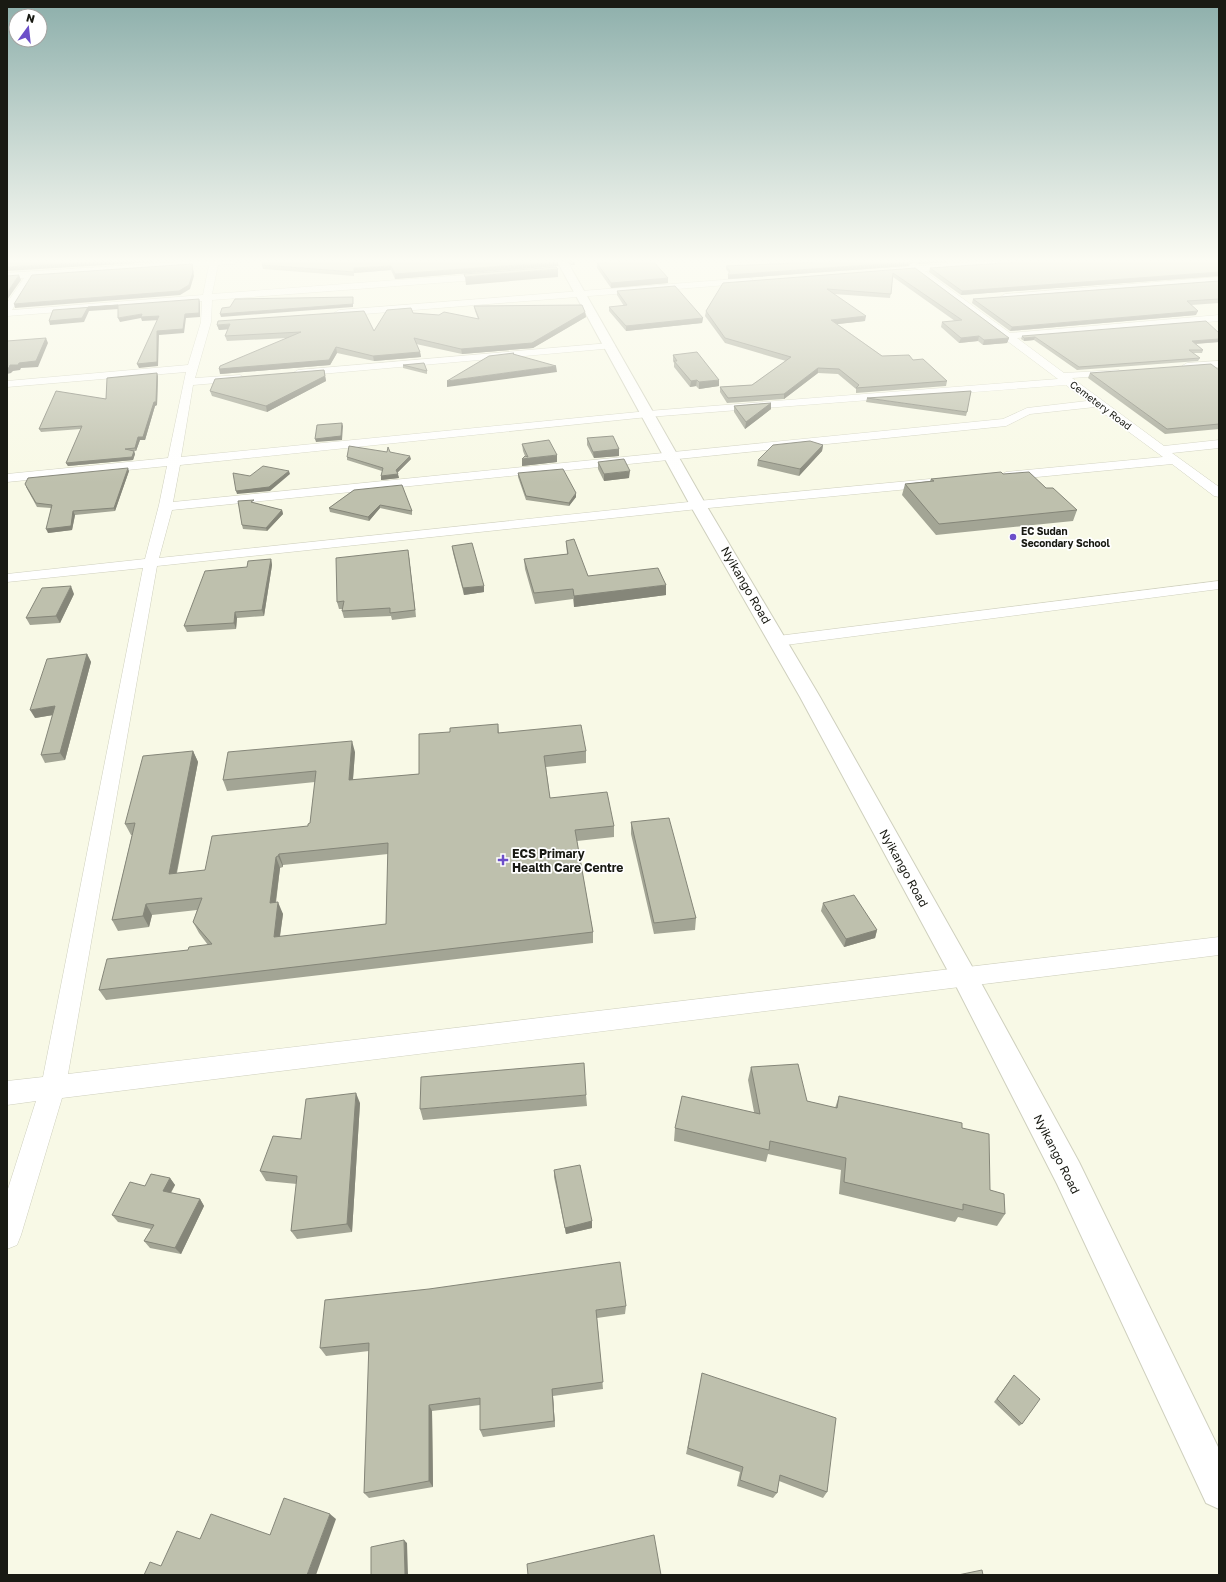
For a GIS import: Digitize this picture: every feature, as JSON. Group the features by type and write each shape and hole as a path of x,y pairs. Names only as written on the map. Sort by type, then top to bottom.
{"street":[{"path":"7,1235 53,1088 151,562 165,507 190,375 205,335"},
{"name":"Nyikango Road","path":"604,335 698,504 778,640 965,978 1068,1174 1219,1490"},
{"path":"1008,336 1022,335"},
{"name":"Cemetery Road","path":"1008,336 1219,493"},
{"path":"283,374 610,346"},
{"path":"1180,367 1219,364"},
{"path":"7,478 648,414 1066,379 1125,371"},
{"path":"7,384 190,375 251,377"},
{"path":"165,507 671,454 1006,422 1027,411 1098,403"},
{"path":"1162,450 1219,444"},
{"path":"992,477 1174,460"},
{"path":"7,578 698,504 944,482"},
{"path":"778,640 1219,585"},
{"path":"7,1093 1219,946"}],"building":[{"path":"150,335 157,335 157,362 137,364"},
{"path":"225,335 247,335 225,336"},
{"path":"294,335 546,335 532,343 461,349 414,338 420,352 373,356 336,347 329,360 219,369 220,366"},
{"path":"723,335 852,335 882,356 909,355 913,360 923,359 947,381 856,388 859,385 839,369 818,368 784,394 728,398 720,387 752,385 791,357 725,338"},
{"path":"957,335 1005,335 1009,338 984,340 979,336 961,338"},
{"path":"1219,335 1219,339 1192,341 1203,350 1189,350 1200,358 1079,367 1035,337 1024,338 1022,336"},
{"path":"46,338 36,361 19,363 18,365 10,365 9,368 7,368 7,341"},
{"path":"697,352 719,380 699,382 697,380 691,381 674,361 677,361 673,355"},
{"path":"514,353 513,354 556,366 447,381 489,356"},
{"path":"424,363 427,371 403,365"},
{"path":"1211,364 1219,370 1219,424 1167,429 1090,373"},
{"path":"324,370 325,376 266,406 210,391 215,379"},
{"path":"157,373 156,402 154,402 143,437 138,437 135,448 125,449 134,451 132,457 66,463 82,426 39,429 56,391 106,399 107,378"},
{"path":"971,391 967,412 867,398"},
{"path":"771,403 746,422 734,406"},
{"path":"342,423 341,436 315,439 317,425"},
{"path":"613,436 619,449 593,452 587,438"},
{"path":"549,440 557,455 522,459 525,456 528,457 522,444"},
{"path":"810,441 823,445 800,469 758,460 773,445"},
{"path":"349,446 387,452 388,447 390,452 410,456 396,470 398,474 381,476 383,468 347,457"},
{"path":"624,459 630,471 604,474 598,462"},
{"path":"263,466 289,471 269,487 236,491 233,473 250,476"},
{"path":"128,468 114,508 73,511 71,526 46,529 52,505 36,503 25,484 28,478"},
{"path":"563,469 576,493 569,503 526,496 518,473"},
{"path":"1001,472 1003,474 1029,472 1046,488 1053,488 1077,510 939,524 905,484 934,481 931,479"},
{"path":"402,485 412,511 380,505 368,517 329,508 354,490"},
{"path":"254,500 251,502 282,510 266,528 242,525 238,501"},
{"path":"574,539 588,576 658,568 666,585 574,596 573,589 534,593 524,559 568,554 566,541"},
{"path":"472,543 484,586 463,588 452,546"},
{"path":"408,550 415,610 390,613 390,608 342,611 344,601 337,602 336,558"},
{"path":"271,559 262,610 235,612 234,623 184,626 205,571 247,567 248,561"},
{"path":"71,586 56,616 26,618 42,588"},
{"path":"87,654 60,753 41,755 55,706 30,710 47,659"},
{"path":"498,724 498,733 581,725 586,751 544,756 550,798 607,792 614,826 575,830 593,932 99,990 107,959 188,950 189,947 212,944 193,922 202,898 146,904 143,916 112,920 135,823 125,824 143,756 193,751 169,874 205,870 212,836 308,826 310,823 316,771 223,780 228,752 352,741 349,780 419,774 419,734 450,732 450,728","holes":["388,843 386,924 274,937 278,902 270,903 276,857 279,854"]},
{"path":"669,818 696,918 654,923 631,822"},
{"path":"854,895 877,930 846,939 823,903"},
{"path":"584,1063 586,1095 420,1109 421,1077"},
{"path":"798,1064 807,1101 837,1108 839,1096 962,1123 962,1128 989,1134 990,1190 1004,1194 1005,1214 963,1204 963,1210 844,1182 846,1158 770,1141 769,1150 675,1128 682,1096 760,1114 751,1067"},
{"path":"356,1093 347,1224 291,1231 297,1176 260,1171 273,1136 301,1139 306,1099"},
{"path":"580,1165 592,1221 565,1228 554,1170"},
{"path":"151,1174 170,1178 163,1191 200,1199 175,1248 144,1241 154,1225 112,1215 130,1182 145,1186"},
{"path":"620,1262 626,1306 596,1310 603,1382 552,1389 554,1421 480,1430 480,1398 429,1405 429,1481 364,1493 369,1343 320,1348 325,1300 429,1289"},
{"path":"702,1373 836,1418 827,1492 780,1475 777,1493 740,1480 743,1467 688,1448"},
{"path":"1014,1375 1040,1399 1022,1424 997,1399"},
{"path":"284,1498 330,1514 307,1575 144,1575 150,1562 161,1566 177,1531 200,1539 211,1514 270,1535"},
{"path":"654,1535 661,1575 528,1575 527,1564"},
{"path":"404,1540 405,1575 371,1575 371,1547"},
{"path":"982,1570 983,1575 958,1575"}],"place":[{"name":"EC Sudan Secondary School","path":"1013,537"},
{"name":"ECS Primary Health Care Centre","path":"503,860"}]}
